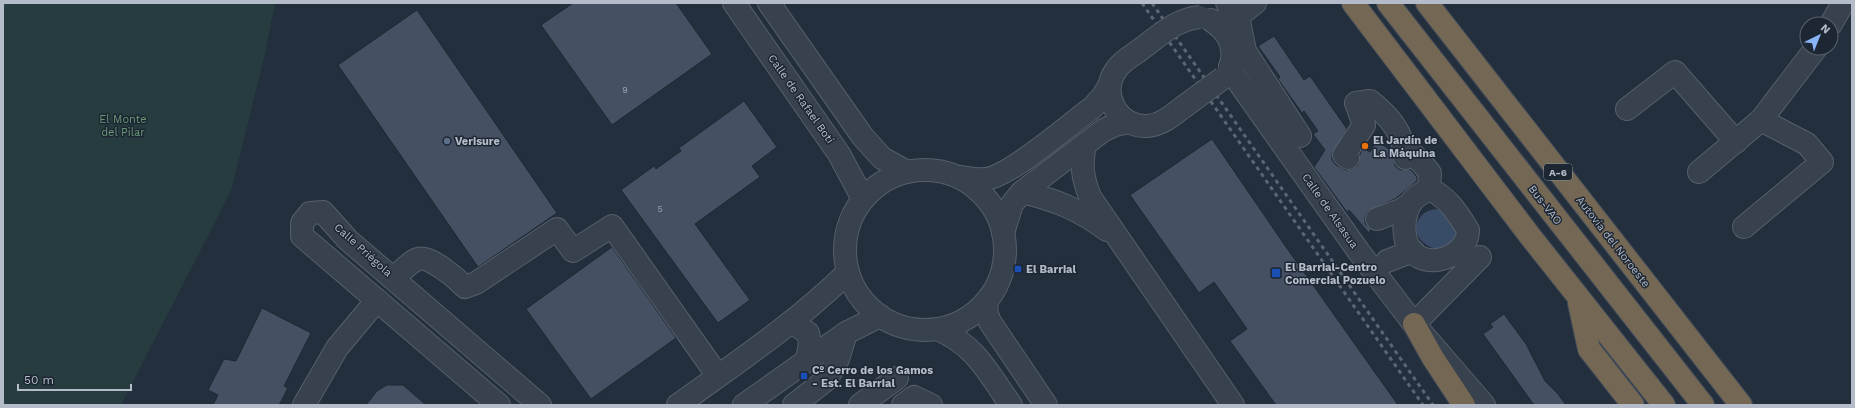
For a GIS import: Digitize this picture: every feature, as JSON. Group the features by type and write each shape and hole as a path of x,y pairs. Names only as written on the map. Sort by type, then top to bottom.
{"highway":[{"path":"1353,3 1578,298 1664,405"},
{"name":"Bus-VAO","path":"1388,3 1703,405"},
{"name":"Autovía del Noroeste","path":"1427,3 1741,405"},
{"path":"1578,298 1589,349 1633,405"},
{"path":"1414,324 1464,405"}],"street":[{"name":"Calle de Rafael Botí","path":"734,3 839,154 863,199"},
{"path":"769,3 863,137 882,158 906,172"},
{"path":"1836,16 1843,3"},
{"path":"1129,122 1115,125 1104,130 1022,192 1012,204 1003,233 1004,262 1000,279 986,302 963,321 937,329 910,328 897,325 880,316 860,297 848,272 845,247 847,234 850,221 863,199 883,182 906,172 931,170 974,179 987,179 998,176 1042,146 1092,108 1103,96 1116,69 1179,22 1188,18 1226,20 1240,7"},
{"path":"1231,44 1240,7"},
{"path":"1240,7 1245,51 1300,136"},
{"path":"1110,84 1111,102 1116,112 1135,125 1147,126 1158,124 1182,108 1226,72 1232,60 1229,37 1222,27 1206,19"},
{"path":"1699,172 1762,120 1810,56"},
{"name":"Calle de Alsasua","path":"1226,72 1233,82 1249,96 1359,252 1414,324 1484,405"},
{"path":"1627,109 1676,72 1736,142"},
{"path":"1348,158 1344,155 1364,125 1356,103 1370,101 1387,114 1399,132 1405,153 1422,163 1430,173 1429,189 1400,210 1377,219"},
{"path":"1744,227 1822,162 1807,144 1762,120"},
{"path":"1085,144 1082,169 1083,180 1090,197 1233,405"},
{"path":"956,176 975,187 990,204 1003,233"},
{"path":"1411,203 1408,211 1404,236 1418,257 1430,260 1442,259 1454,254 1466,242 1468,230 1455,210 1439,193 1429,189"},
{"path":"1022,192 1053,199 1072,208 1086,215 1119,240"},
{"name":"Calle Priégola","path":"499,405 302,236 302,223 310,213 323,212 348,240 540,405"},
{"path":"394,278 410,263 420,258 430,260 465,287 476,283 557,229 573,251 612,226 718,376"},
{"path":"1387,261 1413,251"},
{"path":"1414,324 1480,258"},
{"path":"678,405 791,322 821,298 848,272"},
{"path":"308,403 337,348 377,300"},
{"path":"986,302 990,322 1046,405"},
{"path":"744,405 846,333 880,316"},
{"path":"791,322 808,333 810,343 808,360"},
{"path":"937,329 956,338 967,346 1011,405"},
{"path":"794,405 827,379 838,359 846,333"},
{"path":"999,387 1003,376 1012,373 1018,377 1038,405"},
{"path":"860,405 898,378"},
{"path":"903,405 914,397 931,405"}],"green space":[{"name":"El Monte del Pilar","path":"3,3 275,3 264,58 231,191 121,405 3,405"}],"water":[{"path":"1437,209 1445,213 1457,232 1453,242 1447,248 1439,249 1430,247 1423,242 1418,235 1416,227 1419,219 1424,213"}],"building":[{"path":"573,3 676,3 712,54 612,125 541,25"},
{"path":"417,10 557,213 478,267 338,65"},
{"path":"1274,36 1304,80 1310,76 1347,129 1332,154 1332,160 1336,165 1346,170 1353,169 1358,165 1363,148 1370,152 1376,141 1391,150 1395,166 1400,170 1410,169 1417,177 1417,181 1395,199 1368,211 1365,217 1365,224 1371,229 1369,233 1349,210 1347,212 1314,167 1325,150 1313,134 1318,131 1304,111 1302,113 1285,89 1278,79 1280,77 1258,46"},
{"path":"744,101 777,147 752,166 760,177 695,224 750,300 718,323 621,190 654,166 656,169 681,151 679,148"},
{"path":"1212,139 1286,247 1398,405 1276,405 1230,341 1247,329 1214,282 1199,293 1130,195"},
{"path":"612,247 676,338 591,399 526,309"},
{"path":"262,308 311,333 284,386 288,388 279,405 213,405 218,395 208,390 224,359 236,361"},
{"path":"1504,314 1526,344 1545,381 1558,394 1566,405 1534,405 1483,334 1493,327 1490,324"},
{"path":"387,385 403,385 426,405 366,405 377,391"}],"railway":[{"path":"1142,3 1423,405"},
{"path":"1152,3 1433,405"}],"place":[{"name":"Verisure","path":"447,141"},
{"name":"El Jardín de La Máquina","path":"1365,146"},
{"name":"El Barrial","path":"1018,269"},
{"name":"El Barrial-Centro Comercial Pozuelo","path":"1276,273"},
{"name":"Cº Cerro de los Gamos - Est. El Barrial","path":"804,376"}]}
